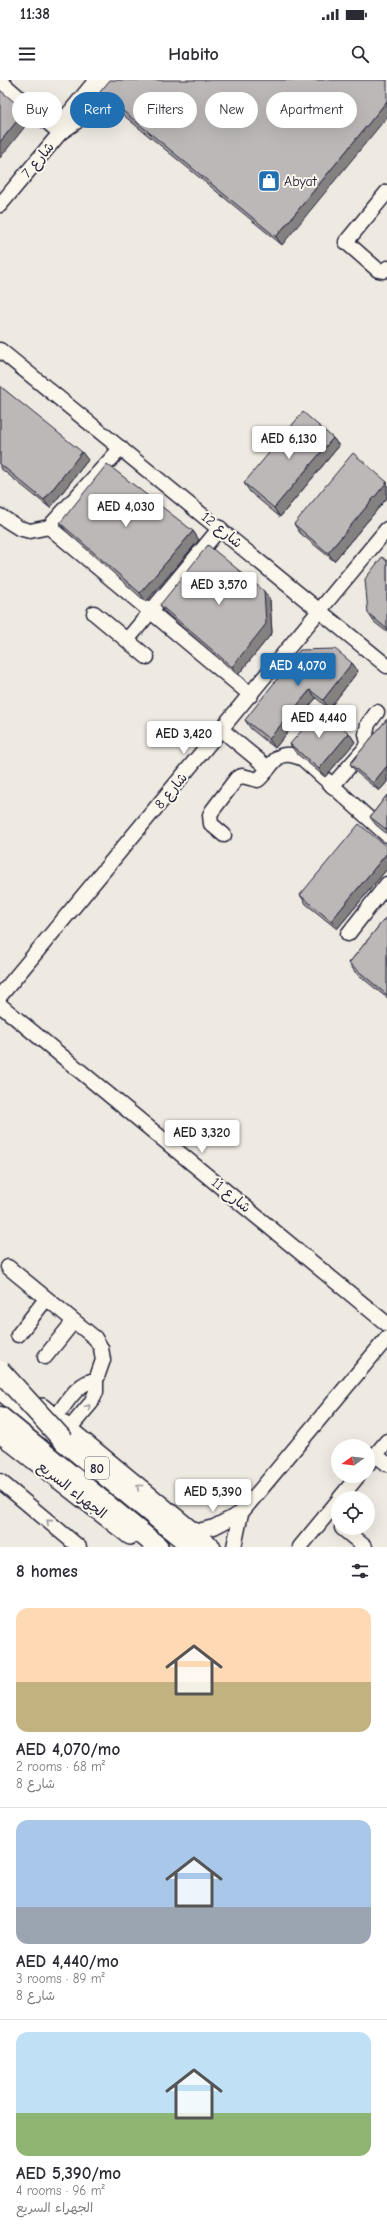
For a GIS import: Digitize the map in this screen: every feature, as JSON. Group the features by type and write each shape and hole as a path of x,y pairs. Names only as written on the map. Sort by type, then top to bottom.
{"highway":[{"path":"0,1371 66,1435"},
{"name":"80","path":"0,1389 66,1435 194,1540"},
{"name":"الجهراء السريع","path":"0,1417 158,1547"}],"main road":[{"path":"0,1371 55,1418 66,1435"},
{"name":"الجهراء السريع","path":"0,1434 132,1544"},
{"path":"194,1540 212,1547"}],"street":[{"name":"شارع 7","path":"60,133 65,118 96,80"},
{"name":"شارع 7","path":"0,205 60,133 76,122 110,80"},
{"path":"0,81 60,133"},
{"path":"387,192 346,242 378,270 383,271 387,268"},
{"name":"شارع 12","path":"0,350 220,528 387,666"},
{"path":"0,516 19,528 30,531 49,527 121,448"},
{"path":"49,527 251,695"},
{"path":"127,640 220,528"},
{"name":"شارع 8","path":"0,996 321,611 387,529"},
{"path":"94,613 147,657"},
{"path":"332,786 364,752 368,743 366,734 368,724 377,712"},
{"path":"222,730 268,768"},
{"path":"224,835 211,824 210,815 237,778 242,776 258,780 279,756 294,755 303,759 332,786 374,814 387,836"},
{"path":"348,934 387,884"},
{"name":"شارع 11","path":"0,1005 387,1324"},
{"path":"8,1266 94,1338 101,1348 102,1365 96,1380 94,1398 66,1435"},
{"path":"18,1335 46,1299"},
{"path":"45,1357 74,1321"},
{"path":"194,1540 241,1513 387,1338"},
{"path":"55,1418 80,1386 87,1382 96,1380"},
{"path":"375,1456 387,1442"},
{"path":"375,1460 387,1464"},
{"path":"0,1481 79,1547"},
{"path":"346,1491 352,1483"},
{"path":"300,1547 331,1509"},
{"path":"234,1547 241,1513"},
{"path":"326,1515 331,1519"},
{"path":"350,1535 365,1547"}],"building":[{"name":"Abyat","path":"110,80 387,80 387,101 276,237 144,128 197,128 197,92 133,92 133,119 125,113 125,92 100,92"},
{"path":"0,90 12,100 12,127 0,142"},
{"path":"0,386 82,452 44,500 0,464"},
{"path":"303,412 333,438 274,508 244,483"},
{"path":"353,453 387,482 328,553 294,524"},
{"path":"107,464 193,531 140,593 60,523"},
{"path":"208,545 264,591 266,624 232,667 160,605"},
{"path":"382,557 387,561 387,629 368,613 365,579"},
{"path":"335,649 352,663 323,700 310,690 269,739 245,720 300,650"},
{"path":"320,709 349,733 319,769 290,744"},
{"path":"387,719 387,766 373,783 350,764"},
{"path":"387,795 387,830 370,817"},
{"path":"359,824 387,847 387,853 331,921 300,895"},
{"path":"387,916 387,995 349,963"}],"place":[{"name":"Abyat","path":"269,181"}]}
